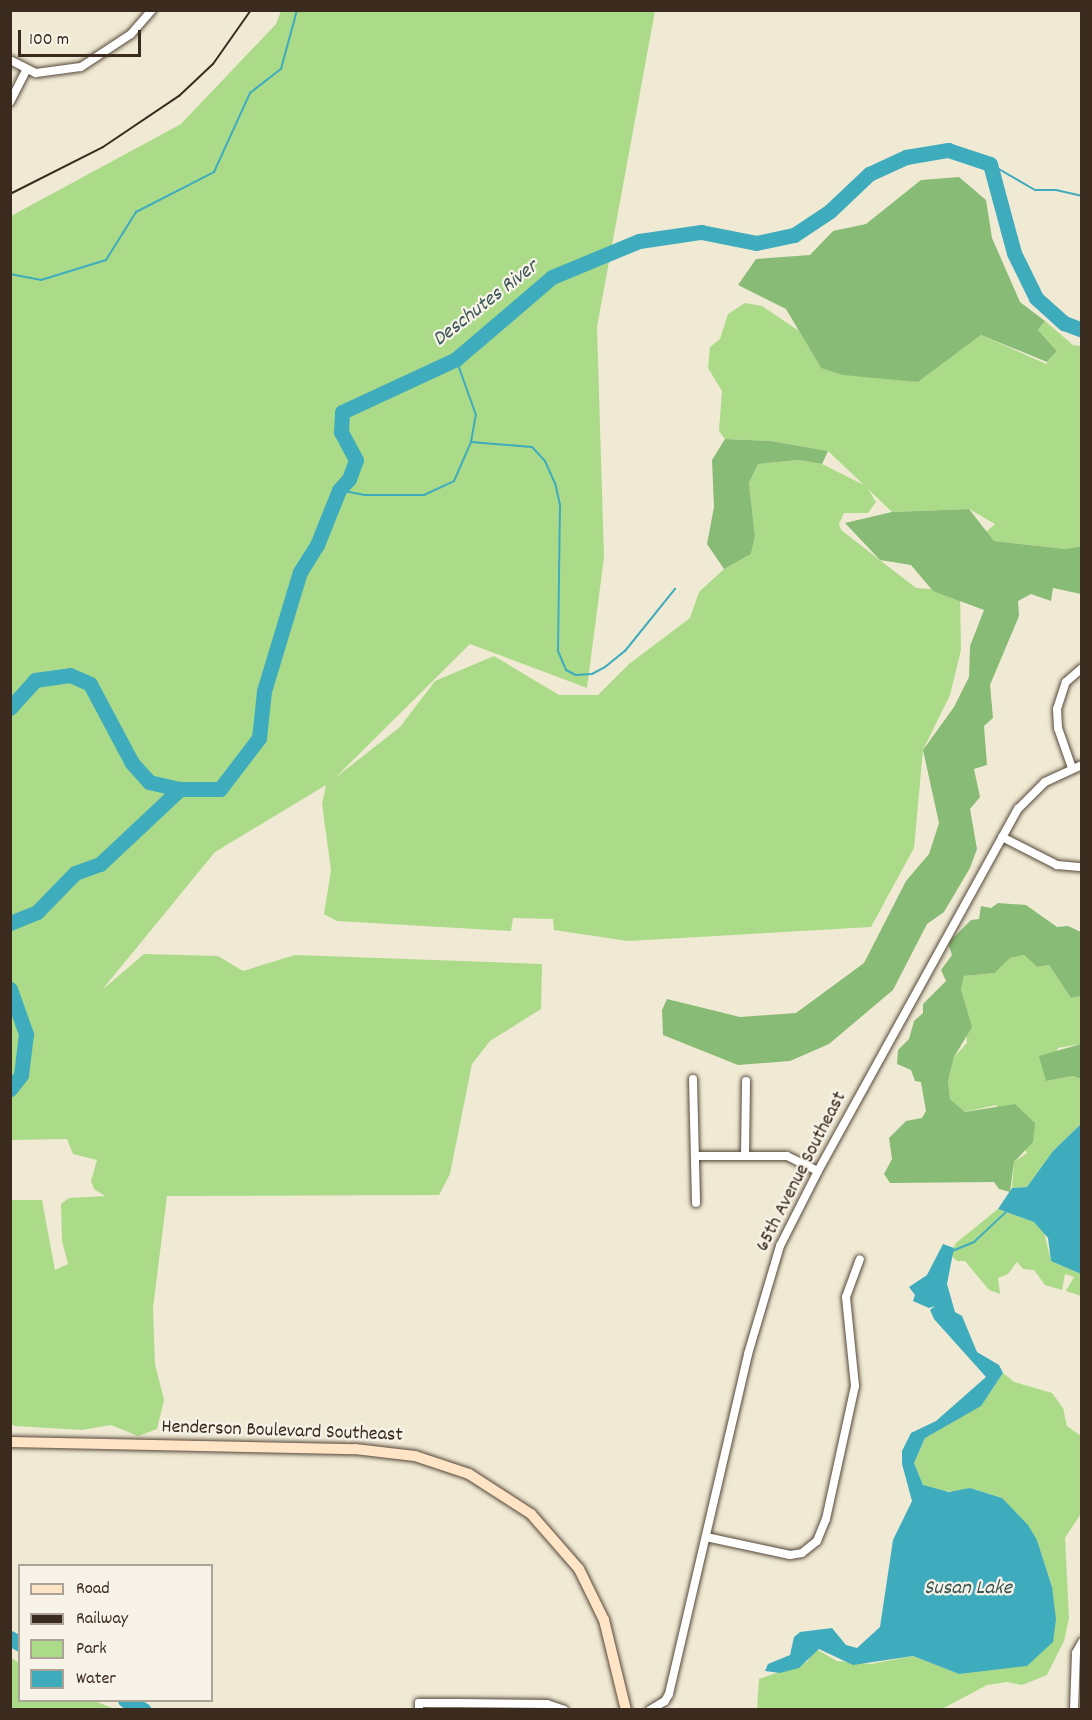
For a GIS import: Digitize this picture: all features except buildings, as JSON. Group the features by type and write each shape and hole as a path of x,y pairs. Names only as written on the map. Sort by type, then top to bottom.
{"street":[{"path":"10,60 26,71 57,72 81,67 131,34 152,10"},
{"path":"10,102 26,71"},
{"path":"1072,768 1058,728 1057,709 1066,682 1082,668"},
{"name":"65th Avenue Southeast","path":"650,1710 665,1701 669,1694 768,1281 818,1171 1025,799 1055,775 1082,765"},
{"path":"1002,837 1057,865 1082,867"},
{"path":"693,1079 691,1123 696,1156 696,1203"},
{"path":"745,1155 746,1081"},
{"path":"696,1156 787,1156 818,1171"},
{"path":"706,1537 790,1556 807,1550 820,1534 855,1386 846,1297 860,1259"},
{"name":"Henderson Boulevard Southeast","path":"10,1442 365,1450 415,1456 469,1474 531,1514 579,1569 604,1620 626,1710"},
{"path":"1074,1710 1076,1653 1081,1642"},
{"path":"419,1710 419,1703 547,1704 564,1710"}],"green space":[{"path":"281,11 655,11 597,327 604,557 587,688 470,644 335,778 400,727 435,681 494,656 559,695 598,695 629,664 690,618 699,592 724,569 751,554 755,536 749,483 758,464 799,460 822,464 864,485 828,451 771,441 725,439 719,431 722,391 708,368 710,347 720,339 728,314 745,303 762,306 799,331 821,368 918,382 981,335 1046,364 1057,351 1038,330 1045,321 1073,345 1081,346 1081,546 1066,549 994,541 986,532 995,524 969,509 892,512 868,489 876,502 868,513 844,513 839,524 841,530 916,588 960,591 961,650 950,695 923,750 914,848 871,927 628,941 554,930 553,919 513,918 511,931 337,921 324,914 331,870 322,804 326,785 215,852 102,990 144,954 218,956 243,971 295,955 542,964 541,1009 490,1041 472,1064 450,1174 439,1195 167,1196 153,1308 155,1364 164,1400 157,1429 138,1436 111,1425 82,1430 15,1426 11,1424 10,1200 42,1200 55,1270 68,1264 62,1241 61,1204 69,1198 105,1196 94,1189 91,1181 97,1160 73,1154 67,1139 11,1140 11,216 181,124 276,24"},
{"path":"959,177 986,200 992,238 1020,302 1045,321 1038,330 1057,351 1047,362 981,335 918,382 843,375 821,368 786,309 738,285 756,259 810,255 833,231 866,224 921,180"},
{"path":"725,439 771,441 828,451 822,464 799,460 758,464 749,483 755,536 751,554 724,569 707,544 714,507 712,460"},
{"path":"969,509 994,541 1066,549 1082,546 1081,594 1053,588 1051,601 1031,594 1018,601 1019,616 990,685 993,718 984,726 987,765 974,769 980,797 970,809 977,849 970,868 944,912 927,924 893,990 829,1044 790,1061 738,1065 663,1035 662,1010 667,999 740,1017 796,1013 864,963 906,881 929,854 939,823 923,750 954,707 969,677 970,646 984,610 933,591 911,565 880,560 845,523 892,512"},
{"path":"998,903 1026,905 1057,927 1068,926 1081,932 1081,996 1071,998 1049,965 1037,967 1024,955 1010,958 995,973 964,976 961,990 972,1027 954,1057 948,1081 950,1099 965,1112 1015,1104 1035,1123 1033,1142 1014,1162 1010,1192 999,1189 994,1182 890,1183 884,1174 892,1159 889,1138 906,1121 922,1118 926,1111 921,1082 915,1081 911,1070 897,1064 898,1050 909,1039 914,1021 923,1013 923,1004 946,981 941,970 952,955 948,943 971,920 979,919 981,906 991,908"},
{"path":"1024,955 1037,967 1049,965 1071,998 1081,996 1081,1044 1058,1048 1046,1081 1073,1076 1081,1079 1081,1124 1053,1151 1027,1187 1012,1188 1014,1162 1027,1153 996,1105 965,1112 950,1099 948,1081 954,1057 967,1043 961,990 964,976 995,973 1010,958"},
{"path":"1081,1044 1081,1079 1073,1076 1046,1081 1039,1056"},
{"path":"998,1209 1034,1222 1044,1232 1051,1261 1081,1274 1081,1296 1066,1291 1074,1277 1065,1274 1062,1290 1045,1285 1034,1270 1023,1269 1017,1262 1008,1274 998,1278 1000,1294 989,1290 965,1261 957,1261 950,1254 956,1243"},
{"path":"1003,1373 1014,1382 1052,1393 1063,1408 1067,1426 1081,1436 1082,1512 1065,1538 1069,1618 1064,1641 1047,1675 1022,1685 1007,1682 987,1685 942,1709 757,1710 759,1679 807,1662 816,1649 837,1661 871,1664 913,1656 959,1674 1052,1587 1037,1540 1002,1498 970,1488 962,1492 932,1490 923,1485 914,1463 925,1438 987,1397"},
{"path":"10,1657 18,1662 18,1702 97,1702 114,1709 11,1709"}],"water":[{"path":"1081,1124 1081,1274 1051,1261 1048,1238 1034,1222 998,1209 1012,1188 1027,1187 1053,1151"},
{"name":"Susan Lake","path":"943,1244 954,1248 947,1284 955,1312 962,1316 977,1352 999,1365 1003,1373 981,1406 925,1438 914,1463 923,1485 949,1492 970,1488 1002,1498 1028,1525 1037,1540 1052,1587 1056,1619 1053,1642 1027,1666 959,1674 913,1656 853,1665 819,1649 799,1668 780,1673 765,1671 768,1664 790,1655 794,1637 800,1632 832,1628 846,1645 857,1648 880,1627 893,1540 912,1501 902,1464 902,1451 911,1433 936,1421 986,1377 934,1319 930,1310 935,1306 929,1308 913,1301 915,1295 909,1287 927,1275"}],"waterway":[{"path":"10,274 41,280 106,260 136,212 214,172 250,93 281,69 297,10"},
{"name":"Deschutes River","path":"10,708 35,680 70,675 90,684 132,763 149,782 180,789 220,789 259,738 264,691 300,572 317,545 339,490 349,479 356,460 341,432 342,412 456,359 552,277 639,241 701,232 756,243 794,235 830,211 869,174 906,157 948,150 990,164 1014,253 1036,298 1064,323 1082,330"},
{"path":"990,164 1035,190 1056,190 1082,196"},
{"path":"339,490 364,495 424,495 454,481 471,442 476,415 456,359"},
{"path":"471,442 532,447 545,461 555,483 560,505 558,651 566,670 576,675 592,674 605,667 625,651 675,589"},
{"name":"Deschutes River","path":"10,923 37,912 75,873 100,864 180,789"},
{"name":"Deschutes River","path":"10,989 26,1034 21,1075 10,1089"},
{"path":"952,1251 974,1242 1006,1212"},
{"name":"Deschutes River","path":"10,1638 18,1643"},
{"name":"Deschutes River","path":"129,1702 144,1710"}],"railway":[{"path":"10,194 103,147 179,96 213,64 251,10"}]}
